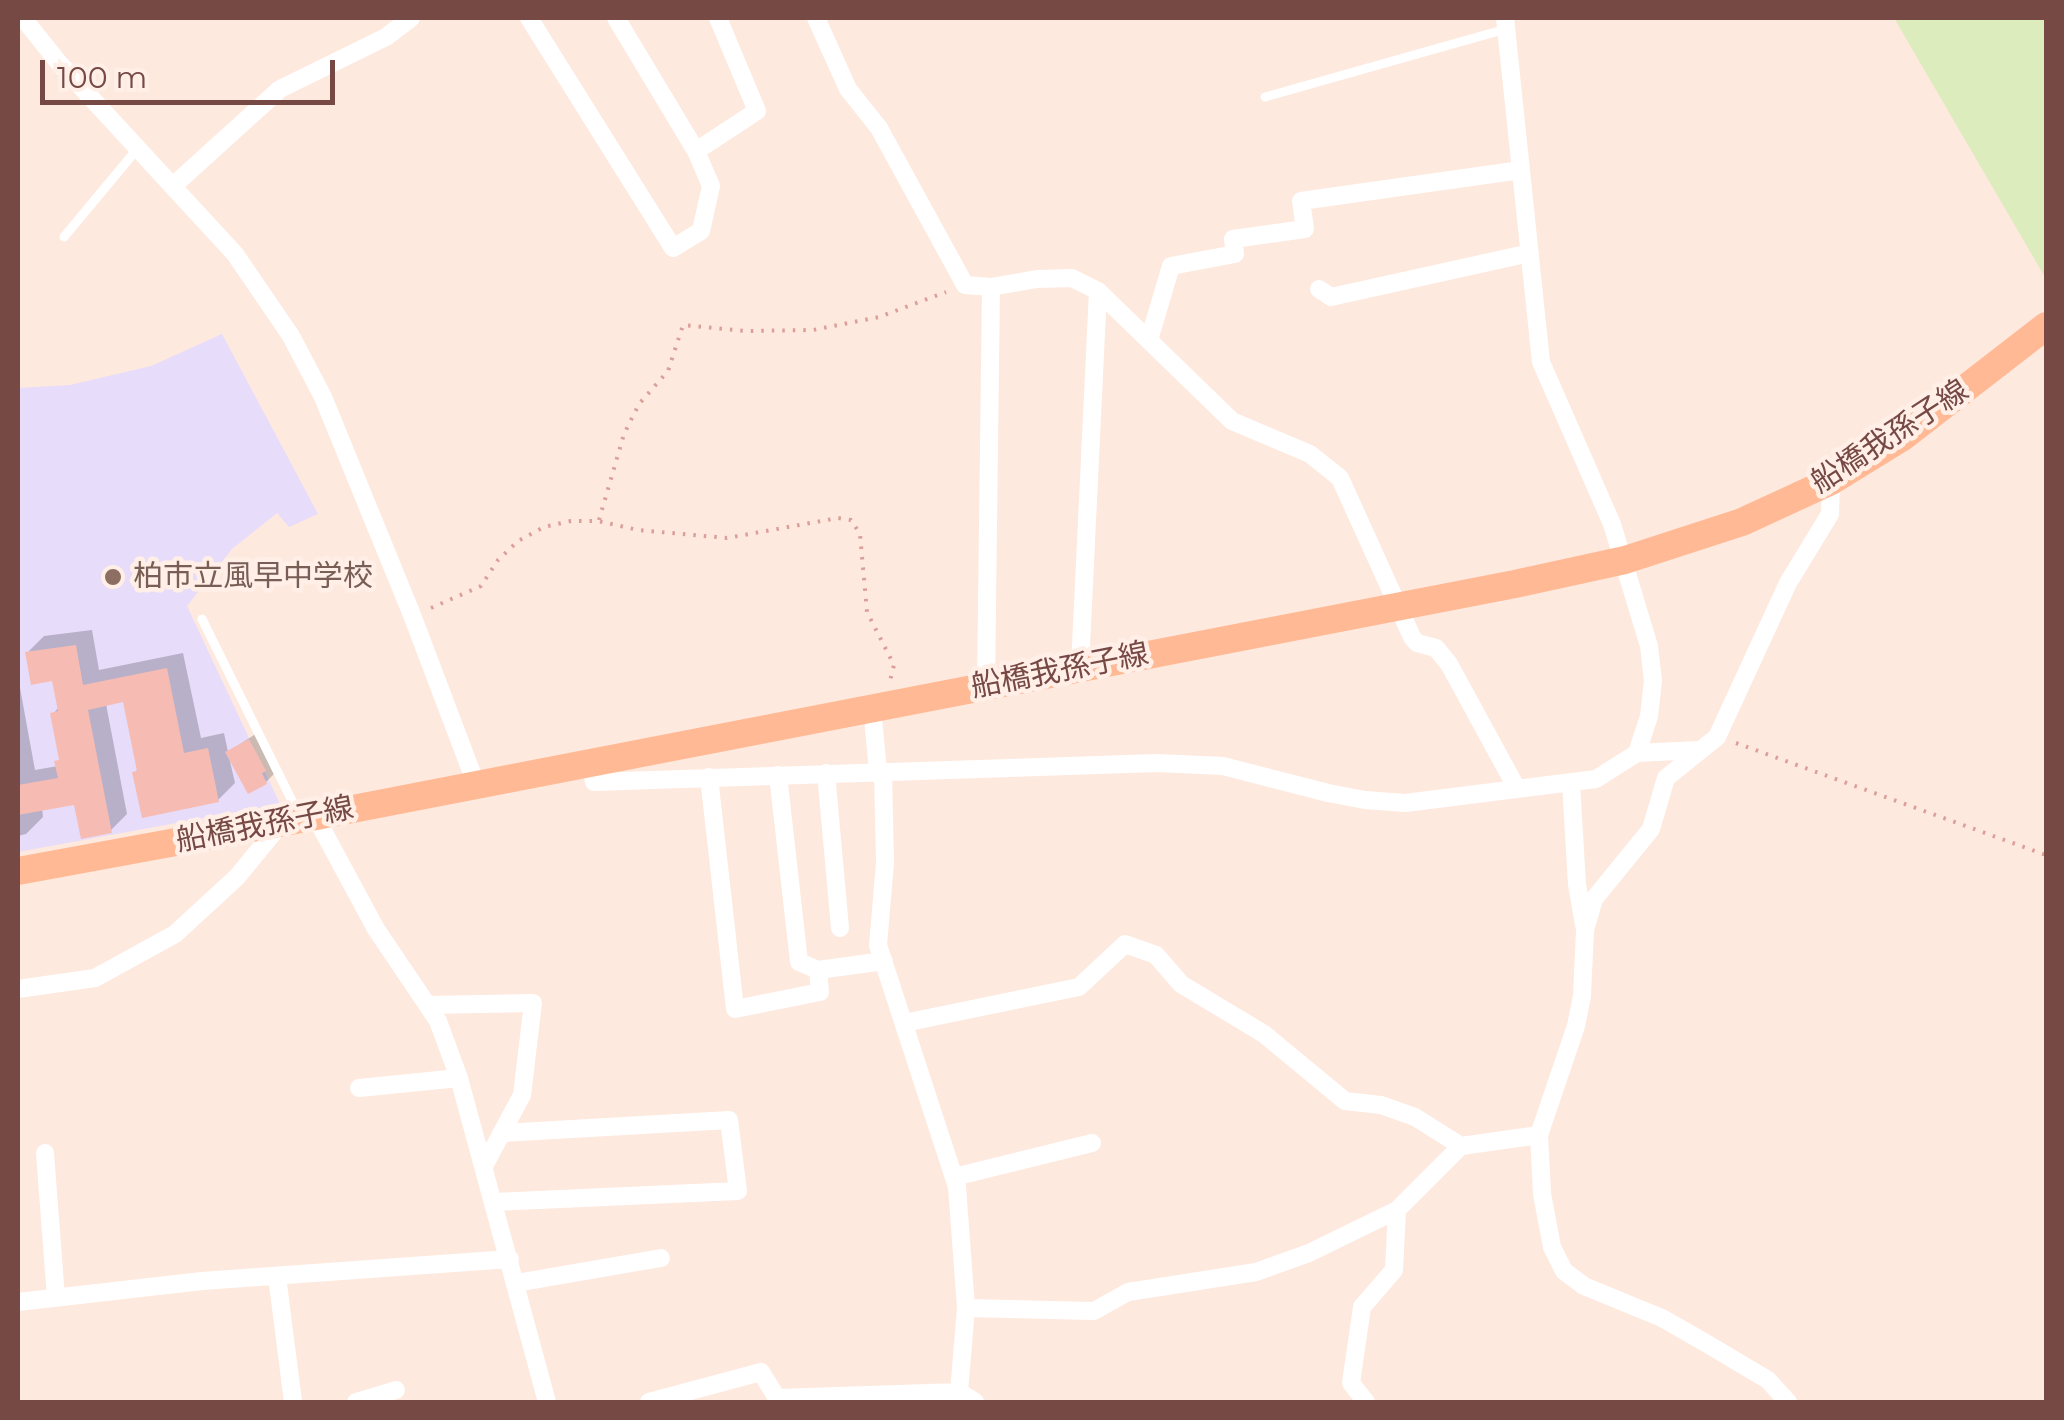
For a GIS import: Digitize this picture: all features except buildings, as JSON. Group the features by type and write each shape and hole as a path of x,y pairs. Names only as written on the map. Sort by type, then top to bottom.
{"main road":[{"name":"船橋我孫子線","path":"18,871 1624,560 1742,522 1830,481 1904,436 2046,326"}],"street":[{"path":"23,18 59,64 235,254 291,336 323,397 476,784"},
{"path":"173,186 280,89 386,37 411,18"},
{"path":"529,18 673,248 702,231 711,186 696,151 616,18"},
{"path":"696,151 757,111 718,18"},
{"path":"816,18 848,89 880,128 965,285 990,287 1072,278 1098,292 1232,420 1310,454 1340,478 1417,643 1436,648 1449,664 1516,787"},
{"path":"1506,23 1541,362 1624,560 1650,646 1653,681 1649,716 1637,752"},
{"path":"1150,340 1171,266 1235,254 1234,239 1305,228 1301,201 1521,170"},
{"path":"1319,289 1331,297 1530,253"},
{"path":"986,685 990,287"},
{"path":"1080,666 1098,292"},
{"path":"1585,930 1594,898 1650,829 1666,778 1717,737 1788,583 1830,514 1830,481"},
{"path":"878,706 886,863 878,945 954,1178 966,1308 959,1392"},
{"path":"590,762 594,782 1156,763 1223,766 1328,793 1405,802 1596,779 1637,752 1698,750"},
{"path":"826,773 840,928"},
{"path":"778,775 799,962 818,970 884,961"},
{"path":"708,777 735,1008 820,992 818,970"},
{"path":"1571,783 1585,930 1582,996 1576,1026 1539,1136 1542,1194 1552,1247 1564,1271 1584,1286 1662,1318 1768,1380 1788,1402"},
{"path":"18,989 96,978 175,934 299,819 438,1022 459,1078 546,1402"},
{"path":"904,1023 1079,987 1125,944 1156,954 1180,984 1264,1034 1345,1101 1381,1105 1414,1117 1460,1146"},
{"path":"428,1005 533,1003 522,1095 484,1166"},
{"path":"359,1088 459,1078"},
{"path":"494,1202 738,1191 728,1120 502,1132"},
{"path":"966,1308 1094,1312 1128,1292 1256,1272 1309,1253 1397,1210 1460,1146 1539,1136"},
{"path":"954,1178 1092,1143"},
{"path":"46,1153 56,1298"},
{"path":"1366,1402 1350,1382 1362,1308 1394,1270 1397,1210"},
{"path":"18,1302 202,1281 510,1258"},
{"path":"516,1282 661,1258"},
{"path":"276,1276 293,1402"},
{"path":"650,1402 761,1372 777,1400 959,1392 976,1402"},
{"path":"356,1402 396,1390"}],"lane":[{"path":"1265,98 1506,23"},
{"path":"64,238 138,148"},
{"path":"202,619 299,819"}],"path":[{"path":"598,521 624,434 639,404 668,370 683,325 813,330 879,317 965,285"},
{"path":"412,615 481,586 498,560 518,541 544,527 571,521 727,538 810,520 851,520 860,534 867,612 894,665 878,706"},
{"path":"1717,737 2046,855"}],"shaded area":[{"name":"柏市立風早中学校","path":"222,334 318,514 289,527 277,513 232,549 187,606 280,804 18,852 18,388 70,385 151,366"}],"green space":[{"path":"1894,18 2046,18 2046,279"}],"place":[{"name":"柏市立風早中学校","path":"113,577"}]}
